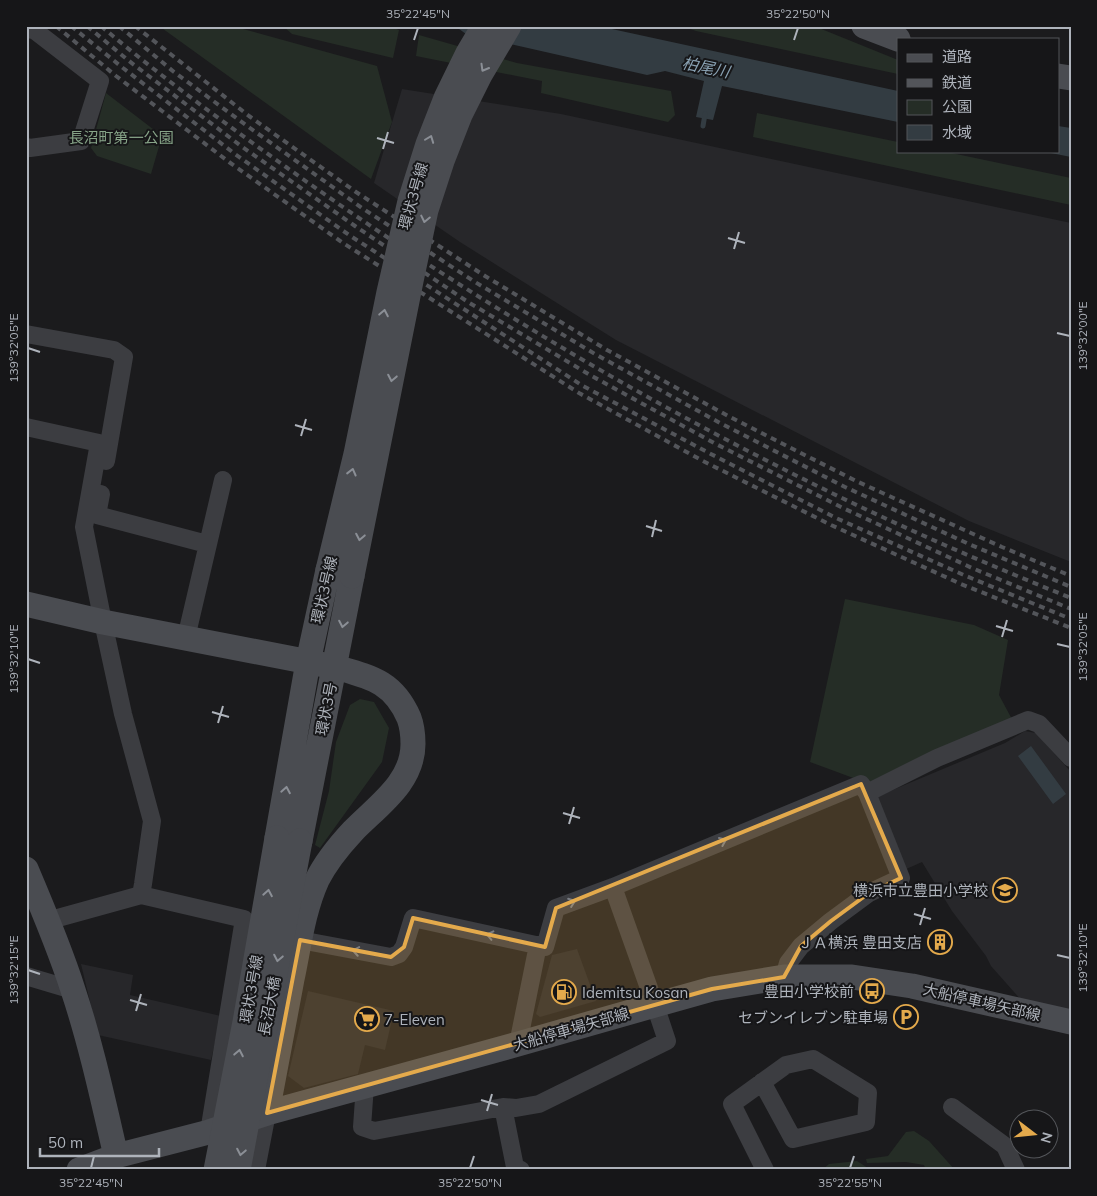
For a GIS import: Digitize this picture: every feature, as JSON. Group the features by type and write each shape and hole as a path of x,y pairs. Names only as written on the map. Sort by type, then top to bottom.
{"street":[{"name":"環状3号線","path":"216,1170 245,1022 289,840 308,662 356,454 388,292 410,201 428,144 446,98 484,26"},
{"name":"環状3号線","path":"352,576 426,210 460,115 480,75 509,26"},
{"path":"864,26 897,39"},
{"path":"26,30 34,30 100,81 81,141 26,147"},
{"path":"26,334 114,350 124,357 97,515 208,544"},
{"path":"26,427 99,443 84,527 123,714 152,821 140,895"},
{"path":"186,638 223,480"},
{"name":"環状3号","path":"289,840 335,667 352,576"},
{"path":"26,604 103,622 335,667 371,678 386,686 396,695 404,707 413,733 413,748 405,776 397,787 347,837 328,861 310,900 300,940 256,1170"},
{"path":"867,793 938,758 1028,720 1039,724 1071,758"},
{"path":"300,940 391,957 399,954 404,947 413,918 546,947 556,908 613,887 861,784 867,793 901,878 869,893 823,927 801,946 788,963 784,977"},
{"name":"長沼大橋","path":"238,1170 289,840"},
{"path":"26,869 73,990 97,1074 116,1156"},
{"path":"365,1085 362,1127 374,1131 503,1107 516,1108 540,1104 667,1041 613,887"},
{"path":"47,921 140,895 244,919 209,1132"},
{"path":"518,1044 538,946"},
{"path":"26,976 73,990"},
{"name":"大船停車場矢部線","path":"79,1170 116,1156 209,1132 365,1085 712,989 784,977 852,978 912,986 1071,1022"},
{"path":"762,1082 793,1139 866,1122 868,1093 813,1059 786,1065 762,1082 732,1104 765,1170"},
{"path":"503,1107 515,1167 521,1170"},
{"path":"952,1107 1005,1146 1016,1170"}],"highlighted area":[{"path":"861,784 901,878 869,893 801,946 784,977 712,989 267,1113 300,940 391,957 404,947 413,918 545,947 556,908"}],"shaded area":[{"path":"402,89 561,114 1071,223 1071,562 969,521 616,340 460,242 374,183"},
{"name":"横浜市立豊田小学校","path":"1025,731 1036,733 1071,772 1071,1014 1023,1002 991,966 986,956 952,911 922,862 904,870 876,797 1005,743"},
{"path":"577,949 596,1001 540,1017 536,1014 552,955"},
{"path":"81,964 133,975 130,995 221,1016 211,1060 98,1035"},
{"path":"308,991 394,1011 385,1050 365,1045 358,1074 304,1088 288,1076"}],"green space":[{"path":"159,26 232,26 377,66 392,122 371,179"},
{"path":"283,26 388,26 399,30 393,58 292,34"},
{"path":"682,26 814,26 897,60 897,74 696,31"},
{"path":"419,35 517,63 671,91 675,115 668,122 541,93 542,81 416,56"},
{"name":"長沼町第一公園","path":"106,93 162,136 151,174 97,156 91,148"},
{"path":"757,113 897,142 897,152 947,152 1071,178 1071,205 753,137"},
{"path":"845,599 974,625 1008,640 999,695 1014,723 875,786 810,762"},
{"path":"360,699 374,702 389,728 382,762 320,848 315,845 329,791 336,742 350,705"},
{"path":"914,1131 929,1141 955,1170 926,1170 924,1165 906,1162 867,1163 866,1159 888,1156 906,1132"},
{"path":"857,1161 871,1170 812,1170 823,1169 829,1164"}],"water":[{"name":"柏尾川","path":"455,26 598,26 897,91 897,122 722,86 713,120 696,117 704,81 665,71 647,75 466,34"},
{"path":"1060,126 1071,128 1071,157 1046,152 1060,152"},
{"path":"1031,746 1066,794 1053,804 1018,756"}],"waterway":[{"path":"703,126 705,114"}],"railway":[{"path":"56,26 116,76 229,162 343,243 579,393 703,461 831,525 961,584 1071,628"},
{"path":"71,26 235,154 349,235 583,386 836,518 966,576 1071,619"},
{"path":"87,26 129,61 241,146 355,226 468,302 590,375 716,444 843,508 972,568 1071,609"},
{"path":"101,26 215,116 352,214 420,259 557,344 627,385 769,462 956,550 1071,598"},
{"path":"119,26 174,72 362,208 475,282 595,354 720,423 845,487 971,545 1071,587"},
{"path":"135,26 249,116 356,192 485,276 607,350 730,417 856,481 1071,576"}],"place":[{"name":"横浜市立豊田小学校","path":"1005,890"},
{"name":"ＪＡ横浜 豊田支店","path":"940,942"},
{"name":"豊田小学校前","path":"872,991"},
{"name":"Idemitsu Kosan","path":"564,992"},
{"name":"セブンイレブン駐車場","path":"906,1017"},
{"name":"7-Eleven","path":"367,1019"}]}
